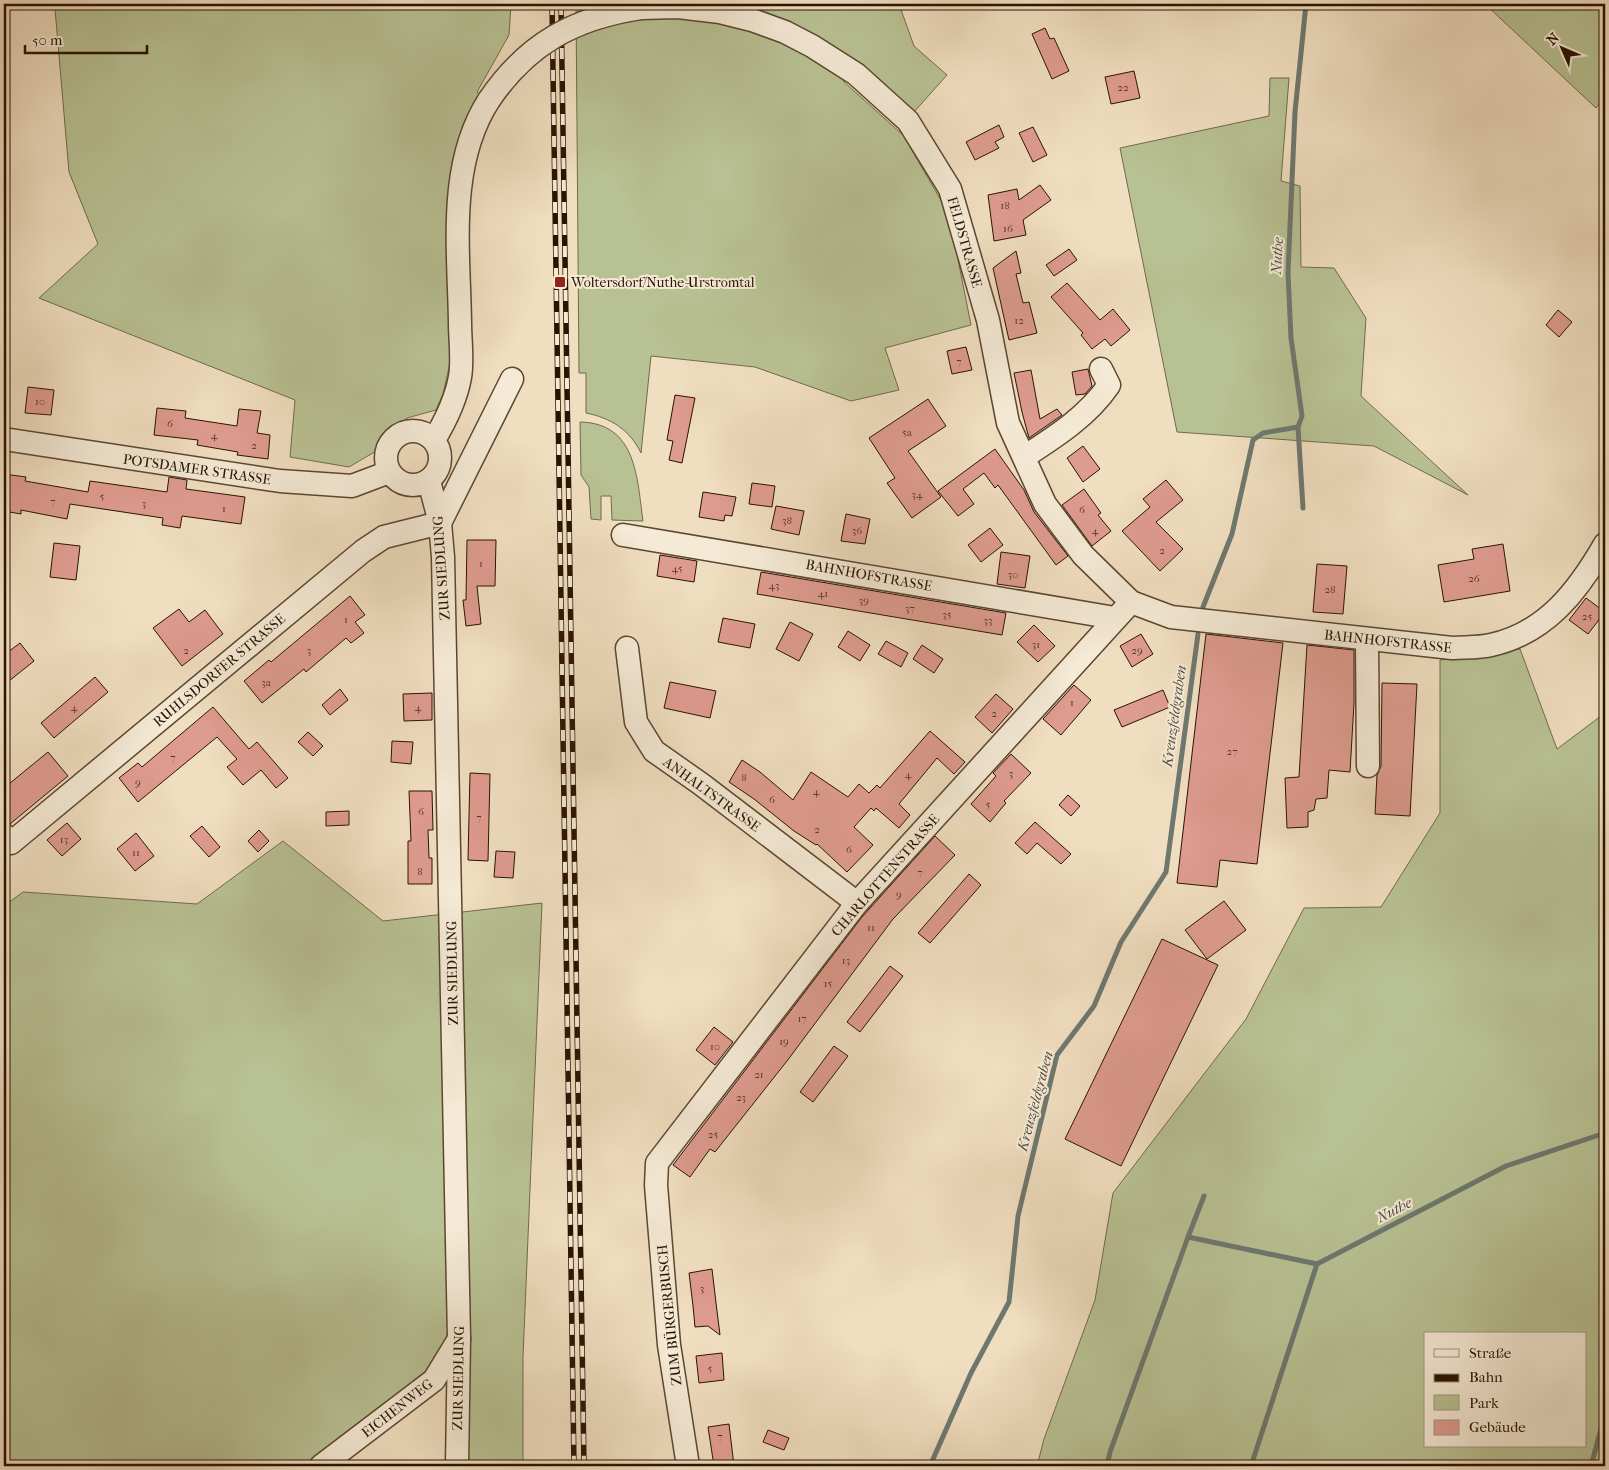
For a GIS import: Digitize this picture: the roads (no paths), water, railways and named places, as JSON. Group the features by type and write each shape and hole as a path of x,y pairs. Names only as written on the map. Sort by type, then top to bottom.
{"street":[{"name":"FELDSTRASSE","path":"434,440 449,413 460,375 458,226 461,179 470,139 489,100 517,65 549,39 592,18 641,8 678,7 720,12 752,20 785,32 812,46 856,74 908,120 950,189 988,320 1008,423 1045,504 1083,555 1131,602"},
{"path":"1024,457 1086,412 1099,400 1109,385 1101,369"},
{"path":"440,523 512,379"},
{"path":"410,431 427,434 434,440 441,457 436,475 429,481 411,486 402,483 389,472 386,453 395,438 410,431"},
{"name":"POTSDAMER STRASSE","path":"4,439 280,481 352,486 389,472"},
{"name":"ZUR SIEDLUNG","path":"429,481 440,523 459,1338 457,1466"},
{"name":"RUHLSDORFER STRASSE","path":"7,839 362,551 384,537 440,523"},
{"name":"BAHNHOFSTRASSE","path":"623,535 1115,618"},
{"name":"BAHNHOFSTRASSE","path":"1131,602 1171,617 1452,648 1490,645 1531,631 1562,605 1605,544"},
{"name":"CHARLOTTENSTRASSE","path":"657,1163 857,903 1131,602"},
{"path":"1367,640 1368,766"},
{"name":"ANHALTSTRASSE","path":"626,648 636,722 654,750 857,903"},
{"name":"ZUM BÜRGERBUSCH","path":"657,1163 656,1185 669,1345 688,1466"},
{"name":"EICHENWEG","path":"321,1466 434,1380 459,1338"}],"waterway":[{"name":"Nuthe","path":"1303,508 1298,427 1302,416 1291,338 1288,273 1295,112 1306,4"},
{"name":"Kreuzfeldgraben","path":"1203,607 1232,534 1253,440 1263,433 1298,427"},
{"name":"Kreuzfeldgraben","path":"930,1466 971,1373 1009,1302 1018,1216 1057,1055 1094,1006 1121,942 1166,872 1198,634"},
{"name":"Nuthe","path":"1107,1466 1110,1452 1188,1237 1317,1264 1506,1166 1605,1133"},
{"name":"Nuthe","path":"1188,1237 1204,1196"},
{"path":"1251,1466 1317,1264"},
{"path":"1591,1466 1605,1414"}],"railway":[{"path":"552,4 574,1466"},
{"path":"561,4 584,1466"}],"place":[{"name":"Woltersdorf/Nuthe-Urstromtal","path":"560,282"}]}
